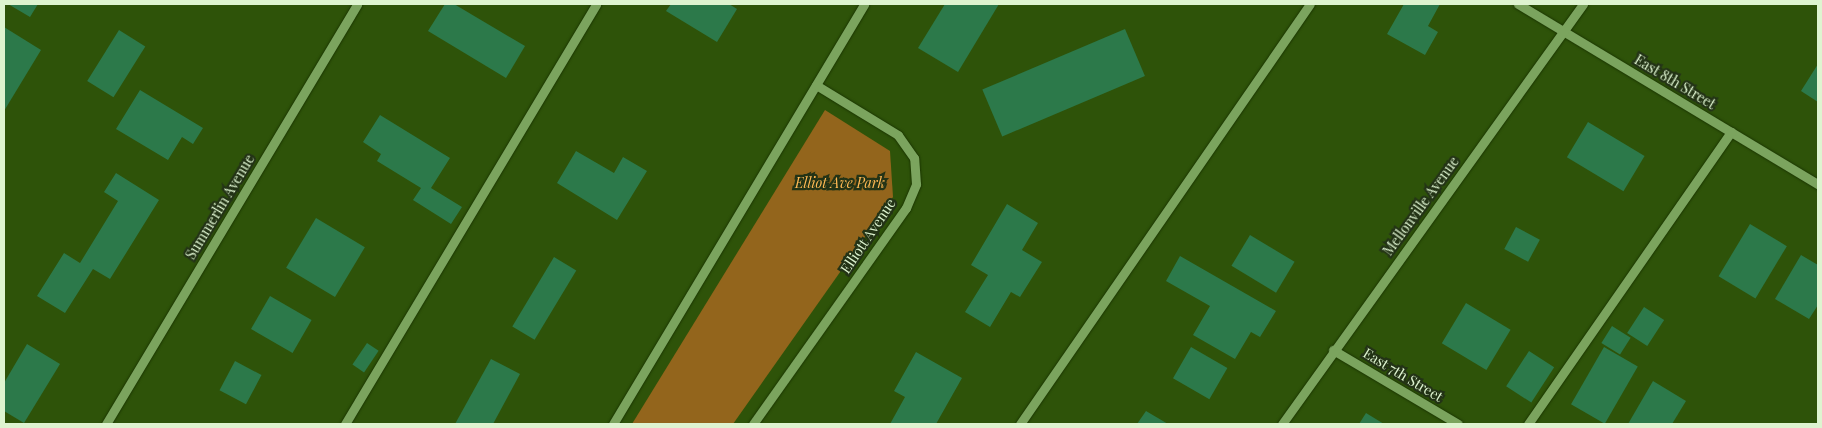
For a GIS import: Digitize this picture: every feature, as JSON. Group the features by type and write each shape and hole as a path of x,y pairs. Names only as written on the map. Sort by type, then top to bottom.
{"street":[{"name":"Summerlin Avenue","path":"106,424 357,4"},
{"path":"344,424 596,4"},
{"path":"613,424 864,4"},
{"path":"1020,424 1310,4"},
{"name":"East 8th Street","path":"1518,4 1818,184"},
{"name":"Mellonville Avenue","path":"1282,424 1333,350 1583,4"},
{"name":"Elliott Avenue","path":"753,424 906,208 916,184 914,158 898,135 816,85"},
{"path":"1528,424 1731,132"},
{"name":"East 7th Street","path":"1333,350 1458,424"}],"green space":[{"name":"Elliot Ave Park","path":"825,110 890,151 893,197 733,424 632,424"}],"building":[{"path":"8,4 38,4 30,17"},
{"path":"445,4 454,4 525,46 506,78 428,31"},
{"path":"671,4 729,4 737,9 717,42 666,11"},
{"path":"945,4 999,4 958,72 918,48"},
{"path":"1404,4 1440,4 1428,26 1438,32 1425,55 1387,34"},
{"path":"4,27 41,50 4,111"},
{"path":"1125,29 1145,76 1002,137 982,90"},
{"path":"119,30 145,46 113,97 87,81"},
{"path":"1818,64 1818,102 1801,91"},
{"path":"140,90 203,128 193,144 182,137 168,160 116,129"},
{"path":"380,115 450,158 431,188 462,207 451,224 413,200 421,188 377,161 381,154 363,142"},
{"path":"1588,122 1645,156 1623,191 1567,157"},
{"path":"576,151 614,173 623,157 647,171 617,220 557,183"},
{"path":"116,173 159,200 110,279 93,269 65,313 37,296 64,253 80,263 118,201 104,192"},
{"path":"1007,204 1038,223 1022,250 1042,262 1020,297 1011,292 990,327 965,312 988,275 971,265"},
{"path":"316,218 365,247 335,297 286,268"},
{"path":"1750,224 1787,246 1755,298 1719,276"},
{"path":"1516,227 1540,240 1528,262 1504,249"},
{"path":"1250,235 1295,262 1276,293 1231,266"},
{"path":"1801,255 1818,265 1818,305 1809,319 1775,299"},
{"path":"1180,256 1276,311 1260,337 1251,332 1235,359 1193,335 1210,306 1166,281"},
{"path":"554,257 576,270 535,340 512,326"},
{"path":"270,296 312,320 293,353 251,329"},
{"path":"1466,303 1511,330 1486,370 1442,343"},
{"path":"1644,307 1664,320 1647,346 1627,333"},
{"path":"1612,326 1631,338 1620,355 1601,343"},
{"path":"367,343 379,351 364,372 352,365"},
{"path":"27,344 60,364 24,423 4,411 4,383"},
{"path":"1191,347 1227,368 1209,399 1173,378"},
{"path":"1604,347 1638,366 1605,424 1571,404"},
{"path":"1529,351 1554,367 1531,403 1506,386"},
{"path":"916,352 962,378 936,424 890,424 905,397 894,391"},
{"path":"491,359 520,374 493,424 455,424"},
{"path":"235,361 261,375 246,404 220,390"},
{"path":"1653,381 1686,401 1672,424 1628,424"},
{"path":"1146,411 1168,424 1137,424"},
{"path":"1366,413 1384,424 1359,424"}]}
